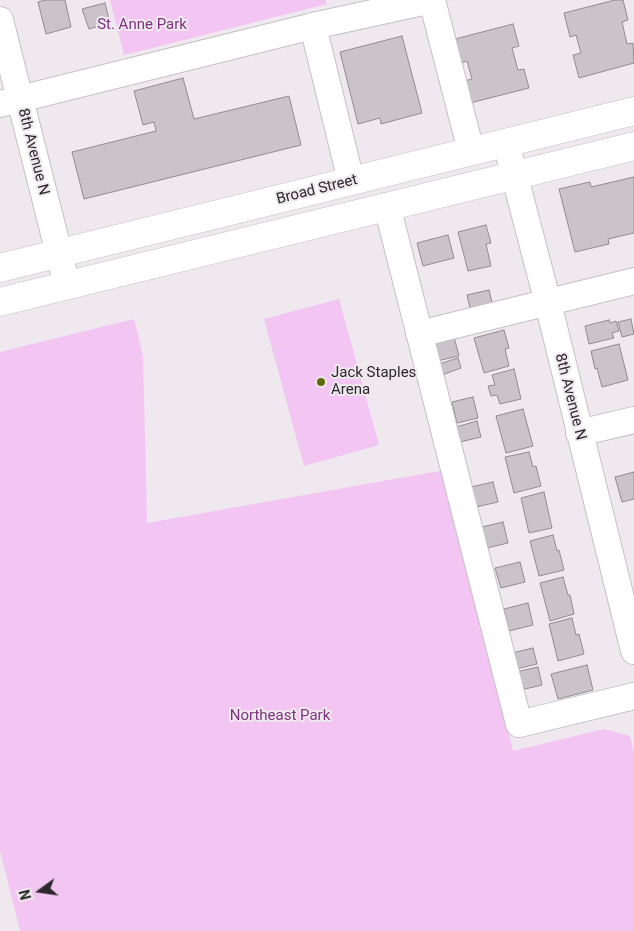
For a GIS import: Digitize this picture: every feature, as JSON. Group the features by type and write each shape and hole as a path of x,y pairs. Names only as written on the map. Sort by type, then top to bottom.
{"main road":[{"name":"Broad Street","path":"0,268 634,111"},
{"path":"0,302 634,146"}],"street":[{"path":"10,101 313,26 432,0 471,151"},
{"name":"8th Avenue N","path":"0,20 10,101 59,254 67,285"},
{"path":"313,26 351,181"},
{"name":"8th Avenue N","path":"506,143 548,303 579,433 624,572 634,651"},
{"path":"387,206 519,724 634,696"},
{"path":"420,334 634,281"},
{"path":"579,433 634,420"}],"green space":[{"name":"St. Anne Park","path":"110,0 326,0 327,4 124,55"},
{"name":"Jack Staples Arena","path":"339,299 379,445 304,466 264,319"},
{"name":"Northeast Park","path":"134,319 143,356 147,523 445,470 513,751 604,729 630,736 634,753 634,931 20,931 0,851 0,352"}],"building":[{"path":"65,0 71,27 46,34 38,2"},
{"path":"615,0 623,0 628,20 622,22 627,44 633,43 634,63 579,78 573,55 581,53 576,35 570,37 564,13"},
{"path":"105,3 110,23 89,29 82,9"},
{"path":"513,24 519,46 512,48 518,70 524,69 529,88 470,103 464,81 472,79 467,61 461,63 455,39"},
{"path":"402,36 422,113 381,124 380,118 358,124 340,52"},
{"path":"183,78 194,119 289,96 301,145 84,199 72,152 156,131 154,122 143,125 134,91"},
{"path":"634,177 634,233 608,239 609,244 575,252 559,189 590,182 591,187"},
{"path":"486,225 491,243 486,244 491,266 468,271 458,232"},
{"path":"448,235 454,258 423,266 417,243"},
{"path":"489,290 494,311 472,316 467,295"},
{"path":"631,319 634,334 622,337 618,322"},
{"path":"609,320 610,323 616,321 619,331 612,333 614,338 589,344 585,326"},
{"path":"504,330 509,348 505,349 509,366 484,373 474,338"},
{"path":"454,337 459,356 437,361 432,343"},
{"path":"619,344 628,380 602,387 591,351"},
{"path":"458,358 461,368 442,375 439,364"},
{"path":"514,369 521,399 500,404 497,395 491,396 488,386 495,385 492,375"},
{"path":"473,397 478,418 457,423 452,402"},
{"path":"523,409 533,446 506,453 496,416"},
{"path":"477,421 481,437 460,442 456,427"},
{"path":"529,452 533,467 536,466 541,486 514,493 505,457"},
{"path":"634,472 634,499 622,502 615,477"},
{"path":"493,482 498,502 476,507 471,487"},
{"path":"544,492 552,528 529,533 521,498"},
{"path":"503,522 508,543 487,548 482,527"},
{"path":"553,535 564,570 539,576 530,541"},
{"path":"520,562 525,582 501,588 495,568"},
{"path":"563,577 568,595 570,595 574,614 550,621 540,583"},
{"path":"528,603 533,625 509,631 504,609"},
{"path":"572,618 576,635 579,634 584,654 558,661 549,624"},
{"path":"533,648 537,664 516,669 512,653"},
{"path":"587,665 593,690 558,699 551,674"},
{"path":"538,667 542,685 521,690 516,672"}],"place":[{"name":"Jack Staples Arena","path":"321,382"}]}
